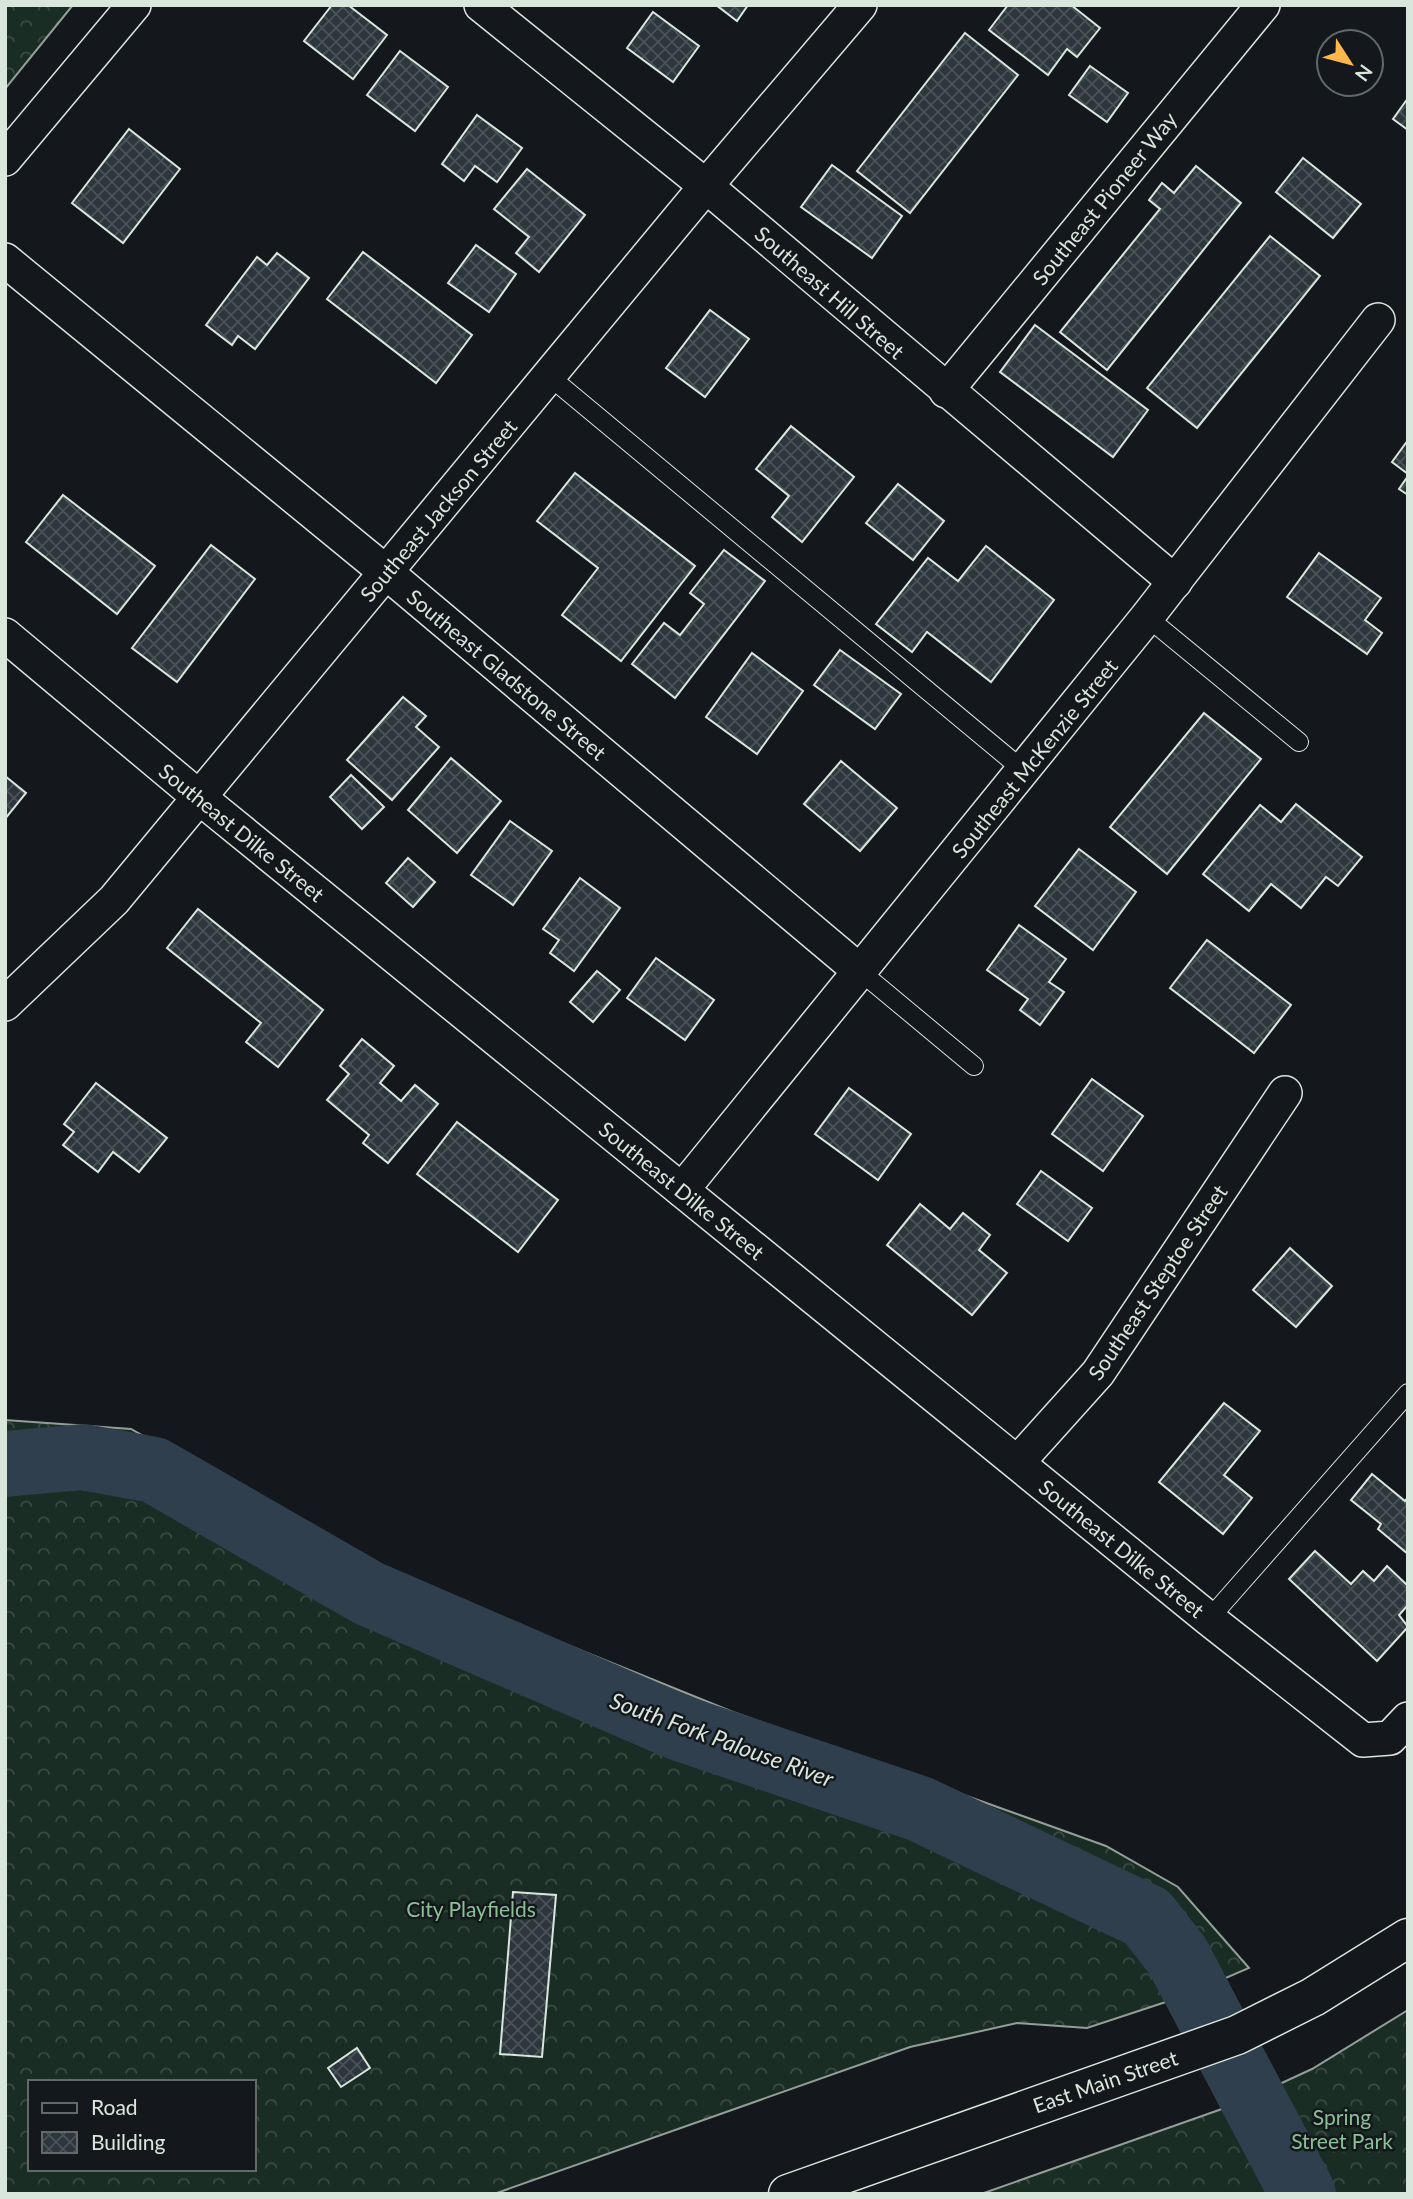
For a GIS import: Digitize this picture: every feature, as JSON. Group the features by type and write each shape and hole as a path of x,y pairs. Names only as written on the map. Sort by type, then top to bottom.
{"main road":[{"name":"East Main Street","path":"788,2194 1237,2035 1313,1997 1408,1938"}],"street":[{"path":"5,159 134,5"},
{"name":"Southeast Hill Street","path":"481,5 706,186 1175,582"},
{"name":"Southeast Jackson Street","path":"5,1004 114,900 706,186 860,5"},
{"name":"Southeast Pioneer Way","path":"946,391 1263,5"},
{"name":"Southeast Gladstone Street","path":"5,260 387,573 861,972"},
{"name":"Southeast McKenzie Street","path":"682,1190 1175,582 1377,320"},
{"name":"Southeast Dilke Street","path":"5,635 200,798 1209,1619 1363,1740 1390,1738 1408,1719"},
{"name":"Southeast Steptoe Street","path":"1018,1462 1098,1373 1285,1093"}],"lane":[{"path":"549,376 1023,771"},
{"path":"1147,617 1299,742"},
{"name":"Southeast Gladstone Street","path":"861,972 974,1066"},
{"path":"1209,1619 1408,1393"}],"green space":[{"path":"5,5 73,5 5,89"},
{"name":"City Playfields","path":"5,1420 131,1429 352,1554 439,1593 733,1712 1106,1846 1178,1887 1249,1968 1184,1996 1087,2028 1017,2023 910,2047 494,2194 5,2194"},
{"name":"Spring Street Park","path":"1408,2010 1408,2194 981,2194 1236,2104 1312,2069"}],"building":[{"path":"332,5 348,5 387,35 353,79 304,41"},
{"path":"716,5 748,5 737,21"},
{"path":"1008,5 1071,5 1100,28 1077,57 1067,49 1048,75 989,30"},
{"path":"653,12 699,46 673,82 627,48"},
{"path":"965,33 1018,75 910,213 857,171"},
{"path":"400,51 448,87 415,131 367,95"},
{"path":"1090,66 1128,93 1107,122 1069,95"},
{"path":"1408,98 1408,130 1393,119"},
{"path":"477,115 522,148 497,182 475,166 464,181 442,164"},
{"path":"129,129 180,169 123,243 72,203"},
{"path":"1303,158 1361,204 1333,238 1276,192"},
{"path":"832,165 902,216 872,258 801,207"},
{"path":"1196,166 1241,203 1107,370 1060,332 1160,209 1149,200 1162,183 1174,193"},
{"path":"527,169 585,215 539,272 516,253 529,237 494,209"},
{"path":"1270,236 1320,276 1197,428 1147,388"},
{"path":"476,245 516,274 489,312 448,283"},
{"path":"363,252 472,335 436,383 327,299"},
{"path":"277,253 309,278 255,349 238,336 232,345 206,325 257,257 267,265"},
{"path":"710,310 749,339 705,397 666,368"},
{"path":"1035,325 1148,410 1113,457 1000,372"},
{"path":"791,426 854,477 802,542 772,517 789,496 756,469"},
{"path":"1408,440 1408,474 1392,462"},
{"path":"575,473 695,566 621,661 562,615 598,568 537,521"},
{"path":"1408,476 1408,495 1399,489"},
{"path":"898,484 944,521 913,560 866,523"},
{"path":"63,495 155,566 117,614 26,542"},
{"path":"211,545 255,579 177,682 132,648"},
{"path":"986,546 1054,600 991,682 927,632 912,652 876,624 928,558 958,581"},
{"path":"724,550 765,581 675,698 632,664 664,623 680,635 704,604 690,593"},
{"path":"1319,553 1381,598 1365,620 1382,633 1367,654 1287,597"},
{"path":"840,650 901,694 875,729 814,685"},
{"path":"752,653 803,691 757,754 706,717"},
{"path":"403,697 426,716 416,727 439,747 392,800 347,760"},
{"path":"1204,713 1261,759 1167,874 1110,827"},
{"path":"451,758 501,801 457,853 408,810"},
{"path":"841,761 897,808 860,851 804,804"},
{"path":"351,775 384,807 362,829 330,797"},
{"path":"5,776 26,793 5,819"},
{"path":"1296,804 1362,857 1338,886 1326,877 1301,908 1271,884 1249,911 1203,874 1260,805 1281,822"},
{"path":"510,821 552,851 513,905 471,875"},
{"path":"1079,849 1136,892 1093,950 1035,906"},
{"path":"408,858 435,882 413,907 386,883"},
{"path":"580,878 620,908 574,971 550,953 559,940 543,929"},
{"path":"198,909 323,1010 278,1067 246,1042 261,1023 167,948"},
{"path":"1019,925 1066,959 1049,982 1064,992 1040,1025 1020,1010 1028,999 987,970"},
{"path":"1207,940 1291,1005 1254,1053 1170,988"},
{"path":"656,958 714,1000 685,1040 627,998"},
{"path":"597,971 620,990 593,1022 570,1002"},
{"path":"362,1039 394,1066 380,1083 401,1101 415,1085 438,1104 388,1163 363,1143 369,1135 327,1100 349,1074 340,1066"},
{"path":"1092,1079 1143,1116 1103,1171 1052,1134"},
{"path":"96,1083 167,1138 139,1172 113,1152 98,1172 63,1145 74,1132 64,1124"},
{"path":"849,1088 911,1134 878,1180 815,1134"},
{"path":"457,1122 558,1200 518,1252 417,1174"},
{"path":"1041,1171 1092,1208 1068,1241 1017,1204"},
{"path":"920,1204 950,1229 963,1213 990,1235 979,1250 1007,1273 972,1315 887,1245"},
{"path":"1290,1248 1332,1286 1296,1327 1253,1290"},
{"path":"1224,1403 1260,1431 1224,1475 1252,1498 1223,1534 1159,1482"},
{"path":"1372,1474 1405,1501 1408,1497 1408,1554 1378,1529 1381,1524 1351,1500"},
{"path":"1315,1551 1351,1584 1363,1571 1374,1581 1387,1566 1408,1586 1408,1605 1399,1615 1408,1627 1377,1661 1289,1579"},
{"path":"513,1892 556,1895 542,2057 500,2054"},
{"path":"357,2048 370,2068 341,2087 328,2068"}],"waterway":[{"name":"South Fork Palouse River","path":"5,1464 83,1457 154,1470 368,1593 680,1728 920,1809 1147,1917 1178,1957 1303,2194"}]}
